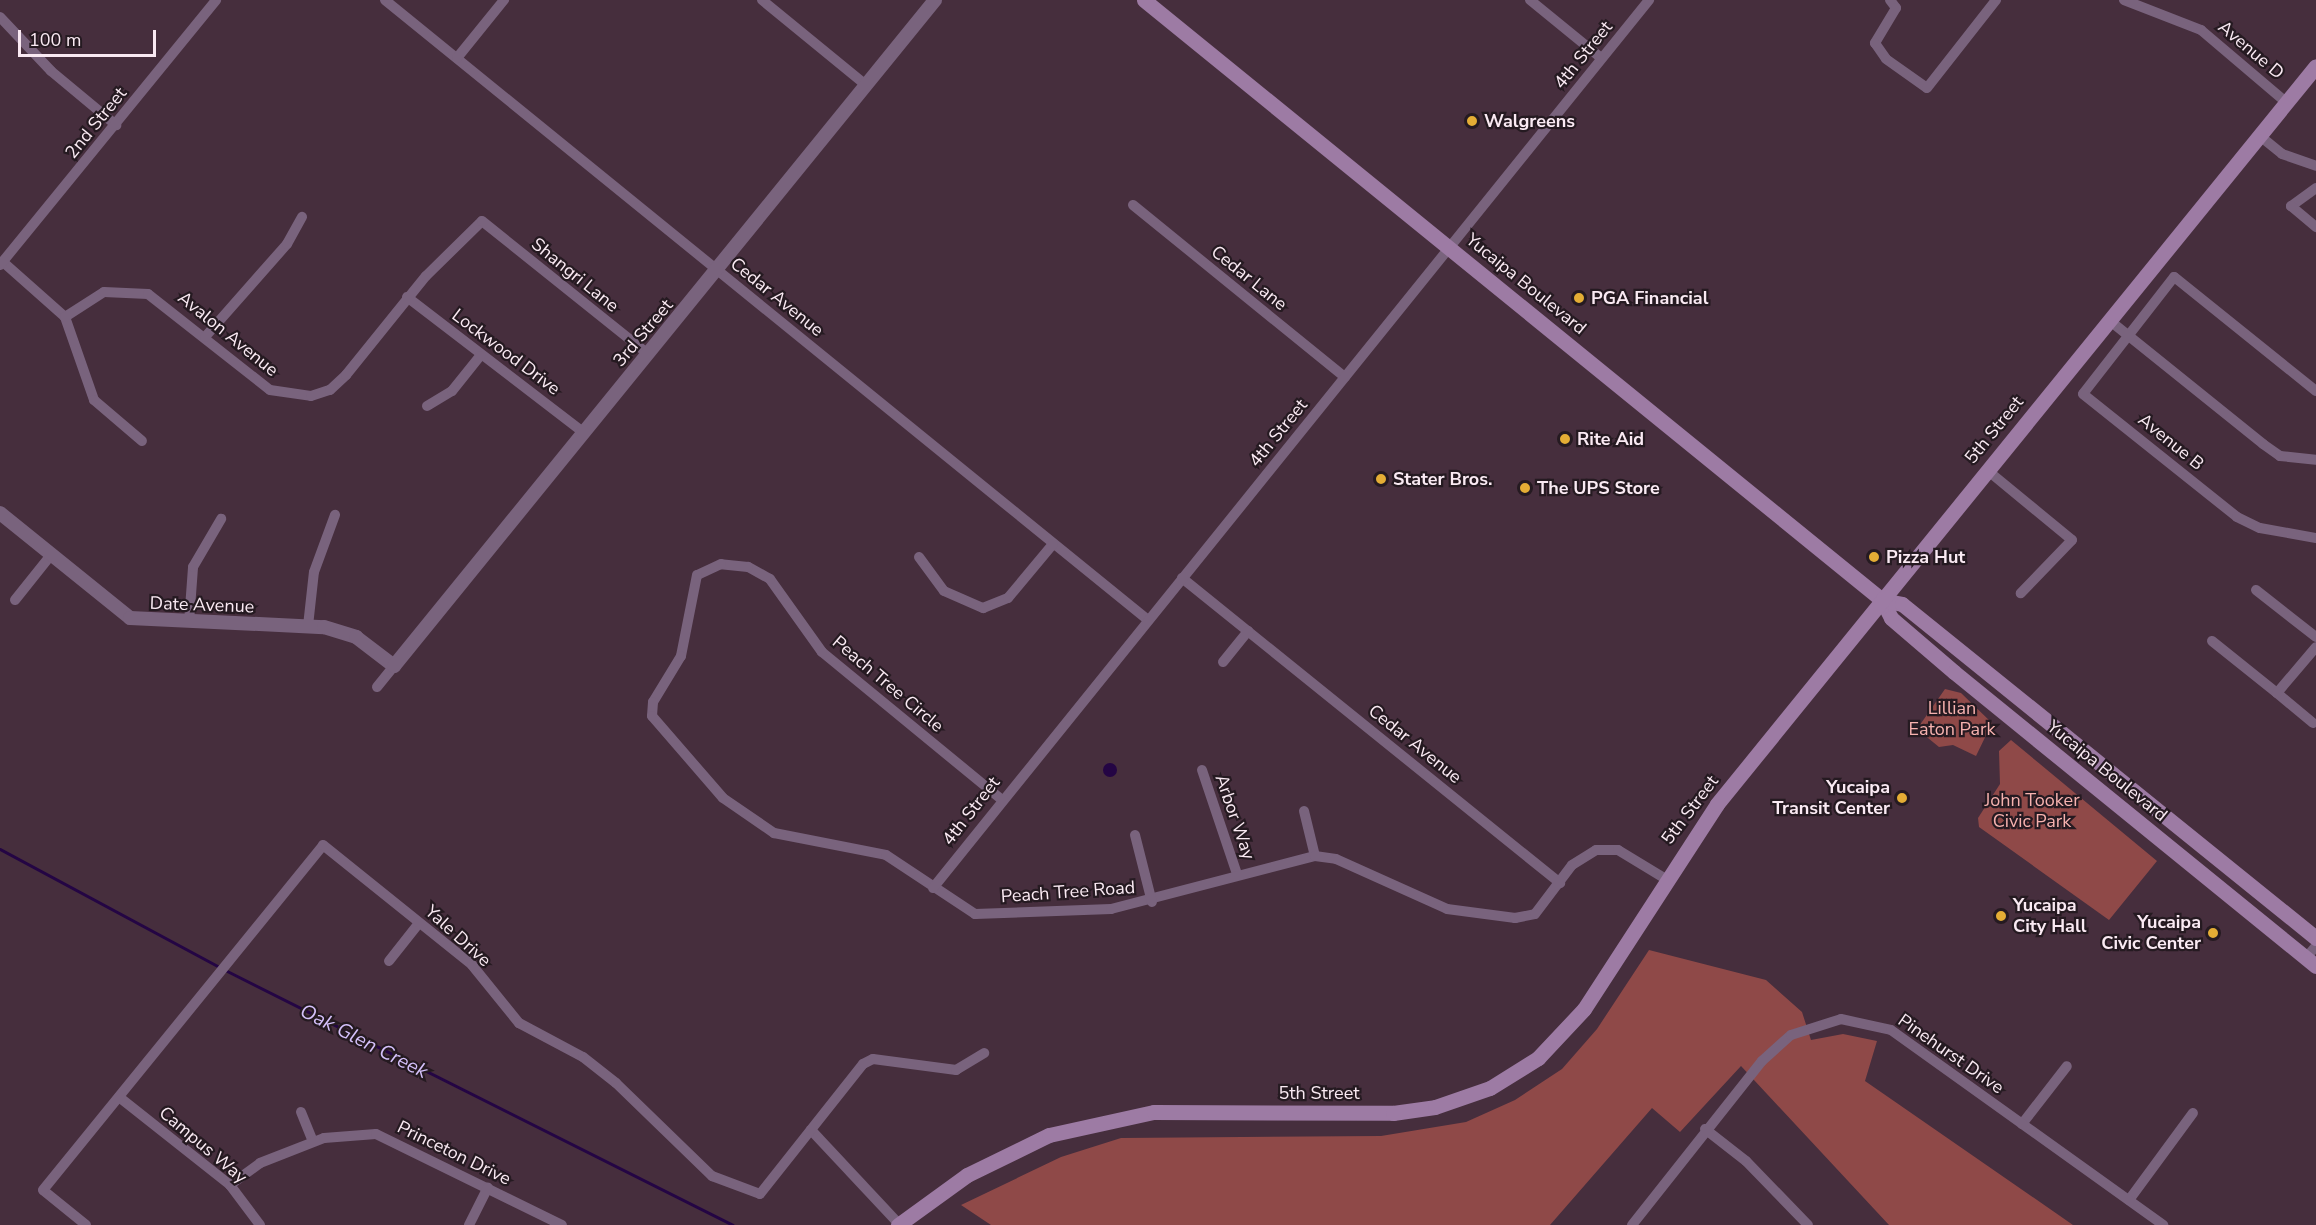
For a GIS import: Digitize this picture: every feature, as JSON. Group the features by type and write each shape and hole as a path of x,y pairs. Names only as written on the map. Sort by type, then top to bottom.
{"main road":[{"name":"Yucaipa Boulevard","path":"1144,0 1882,600 1891,618 1954,672 2313,957"},
{"name":"5th Street","path":"899,1225 1009,1152 1098,1122 1154,1112 1393,1113 1436,1107 1490,1088 1538,1058 1567,1030 1664,878 1717,804 2316,66"},
{"name":"Yucaipa Boulevard","path":"1882,600 1902,604 2316,938"}],"street":[{"name":"2nd Street","path":"1,264 216,0"},
{"name":"Cedar Avenue","path":"385,0 1148,620"},
{"path":"457,58 504,0"},
{"path":"762,0 866,85"},
{"name":"3rd Street","path":"377,687 935,0"},
{"path":"1530,0 1601,58"},
{"name":"4th Street","path":"933,888 1001,799 1649,0"},
{"path":"1890,0 1896,8 1875,43 1886,59 1927,88 1996,0"},
{"name":"Avenue D","path":"2124,0 2201,30 2287,102"},
{"path":"0,17 51,71 116,125"},
{"path":"2260,136 2282,154 2316,166"},
{"path":"2316,188 2291,206 2316,227"},
{"name":"Cedar Lane","path":"1132,205 1345,377"},
{"path":"205,337 286,244 302,217"},
{"name":"Avalon Avenue","path":"65,317 96,295 137,291 160,300 270,390 311,396 330,390 346,375 407,297 482,221"},
{"name":"Shangri Lane","path":"482,221 648,354"},
{"path":"1,264 65,317 94,400 142,441"},
{"path":"2127,336 2174,277 2316,392"},
{"name":"Lockwood Drive","path":"407,297 480,356 584,433"},
{"path":"2109,320 2280,456 2316,460"},
{"name":"Avenue B","path":"2127,336 2083,394 2237,517 2260,528 2316,538"},
{"path":"427,406 452,391 480,356"},
{"path":"1987,470 2072,540 2021,593"},
{"name":"Date Avenue","path":"0,513 130,618 308,626 356,637 393,666"},
{"path":"308,626 314,572 335,515"},
{"path":"189,622 193,567 220,519"},
{"path":"919,557 944,591 983,608 1008,598 1053,544"},
{"path":"15,600 51,555"},
{"name":"Peach Tree Circle","path":"933,888 886,855 798,842 752,822 723,798 656,723 650,710 681,656 697,575 721,564 748,567 770,579 822,652 1001,799"},
{"name":"Cedar Avenue","path":"1182,578 1560,883"},
{"path":"2256,590 2316,637"},
{"path":"1223,662 1248,631"},
{"path":"2212,641 2313,723"},
{"path":"2277,693 2316,647"},
{"name":"Arbor Way","path":"1202,770 1237,874"},
{"path":"1304,811 1315,856"},
{"path":"1134,836 1152,902"},
{"name":"Yale Drive","path":"86,1225 42,1190 323,845 472,965 519,1023 583,1058 616,1083 712,1176 760,1194 863,1064 873,1059 956,1070 984,1053"},
{"name":"Peach Tree Road","path":"933,888 975,914 1111,909 1152,902 1237,874 1315,856 1336,859 1440,907 1515,918 1535,914 1581,856 1608,849 1630,855 1664,878"},
{"path":"389,961 419,923"},
{"name":"Pinehurst Drive","path":"1632,1225 1705,1128 1791,1035 1841,1019 1891,1030 2163,1225"},
{"path":"2022,1124 2067,1066"},
{"name":"Campus Way","path":"119,1097 230,1185 260,1225"},
{"path":"301,1112 313,1142"},
{"path":"2129,1200 2193,1113"},
{"path":"1705,1128 1746,1161 1805,1224"},
{"path":"811,1130 899,1225"},
{"name":"Princeton Drive","path":"230,1185 260,1163 313,1142 350,1133 376,1134 562,1225"},
{"path":"469,1225 488,1187"}],"green space":[{"name":"Lillian Eaton Park","path":"1945,689 1961,693 1992,723 1976,756 1953,745 1939,747 1917,729"},
{"name":"John Tooker Civic Park","path":"2011,740 2157,861 2109,920 1979,827 1978,818 2000,784 1999,751"},
{"path":"1649,950 1766,980 1802,1012 1811,1040 1843,1034 1877,1041 1865,1081 2073,1225 1889,1225 1741,1066 1680,1132 1652,1108 1550,1225 991,1225 961,1205 1061,1157 1121,1138 1381,1136 1466,1122 1515,1100 1562,1069 1597,1029"}],"shaded area":[{"path":"1107,763 1113,763 1117,770 1113,777 1107,777 1103,773 1103,767"}],"waterway":[{"name":"Oak Glen Creek","path":"0,849 219,967"},
{"name":"Oak Glen Creek","path":"225,970 733,1225"}],"place":[{"name":"Walgreens","path":"1472,121"},
{"name":"PGA Financial","path":"1579,298"},
{"name":"Rite Aid","path":"1565,439"},
{"name":"Stater Bros.","path":"1381,479"},
{"name":"The UPS Store","path":"1525,488"},
{"name":"Pizza Hut","path":"1874,557"},
{"name":"Yucaipa Transit Center","path":"1902,798"},
{"name":"Yucaipa City Hall","path":"2001,916"},
{"name":"Yucaipa Civic Center","path":"2213,933"}]}
